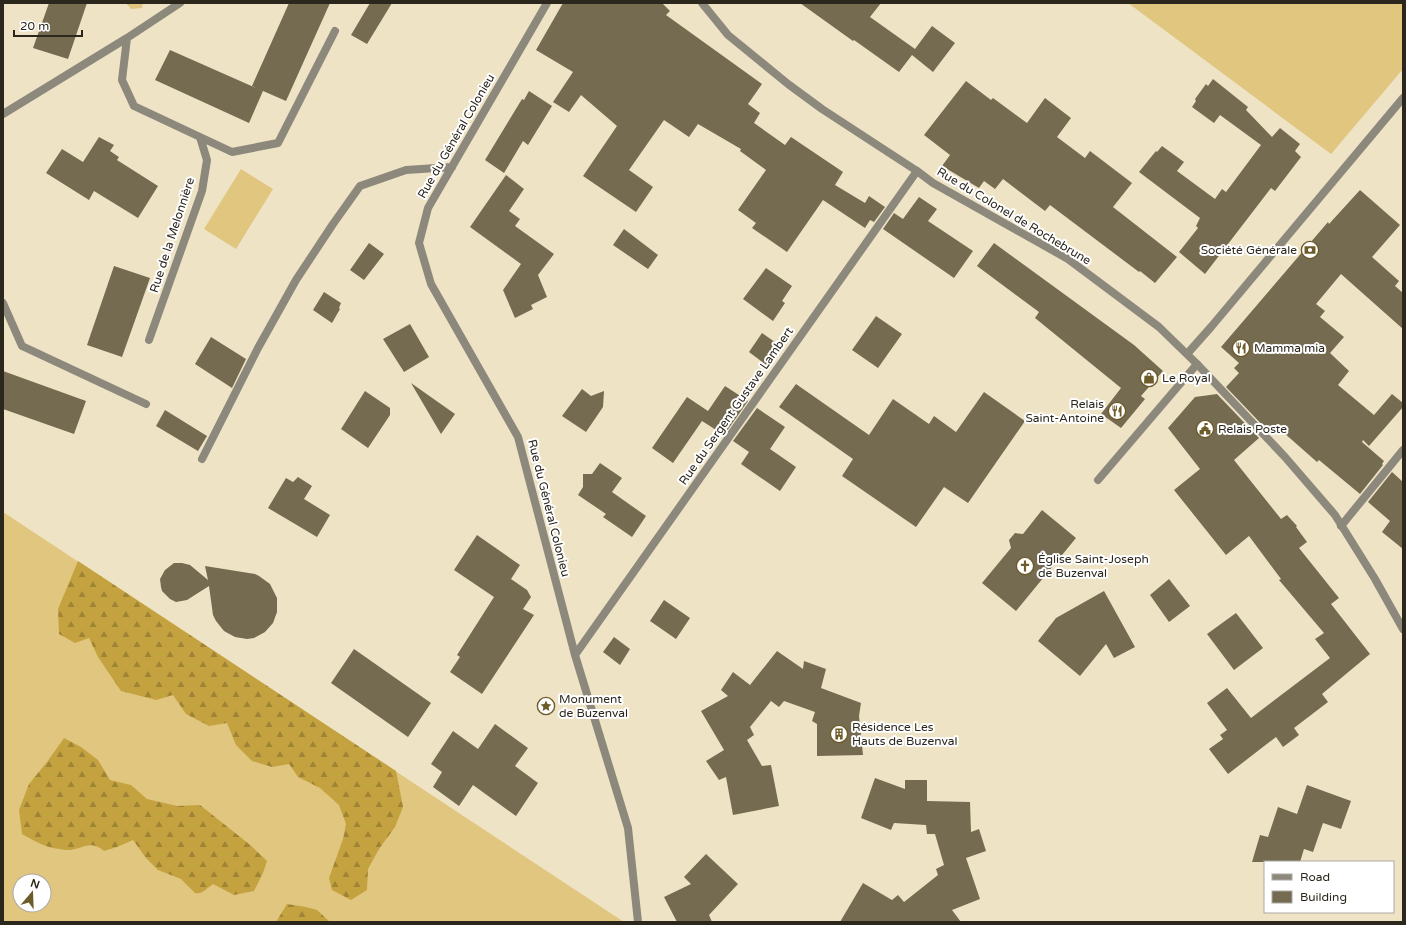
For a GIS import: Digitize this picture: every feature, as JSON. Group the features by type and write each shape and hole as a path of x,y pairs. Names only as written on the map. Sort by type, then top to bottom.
{"street":[{"path":"3,114 127,38 180,3"},
{"name":"Rue du Général Colonieu","path":"547,3 428,208 419,243 431,284 518,437 574,655 628,828 638,922"},
{"name":"Rue du Colonel de Rochebrune","path":"702,3 728,35 788,84 822,109 933,183 1068,260 1159,327 1197,364 1285,457 1334,515 1375,579 1403,630"},
{"path":"127,38 122,80 134,106 232,152 278,143 335,30"},
{"path":"1187,354 1403,98"},
{"name":"Rue de la Melonnière","path":"149,340 202,191 208,160 200,137"},
{"path":"202,459 258,348 296,280 360,186 406,170 452,167"},
{"name":"Rue du Sergent Gustave Lambert","path":"574,655 917,171"},
{"path":"3,303 22,346 146,404"},
{"path":"1098,480 1197,364"},
{"path":"1341,526 1403,450"}],"green space":[{"path":"126,3 143,3 142,8 131,9"},
{"path":"1128,3 1403,3 1403,69 1331,154"},
{"path":"241,169 273,189 236,249 204,229"},
{"path":"3,512 624,922 3,922"},
{"path":"78,561 396,771 403,807 395,827 379,849 368,869 367,890 351,900 332,890 329,878 343,839 346,824 339,805 320,788 298,777 289,764 272,767 252,761 236,745 227,723 209,726 186,714 173,695 156,700 121,691 98,657 89,638 75,643 59,634 58,609"},
{"path":"64,738 81,747 98,760 110,780 131,785 147,799 177,806 200,805 249,844 267,861 254,891 234,895 213,884 202,892 195,893 181,879 158,870 146,858 133,840 104,851 99,847 89,845 66,850 42,845 22,834 19,810 29,784"},
{"path":"287,904 317,910 330,922 276,922"}],"building":[{"path":"49,3 87,3 68,59 33,48"},
{"path":"289,3 330,3 286,101 252,86"},
{"path":"370,3 392,3 367,44 351,35"},
{"path":"563,3 662,3 670,11 666,15 762,84 748,104 760,113 754,123 785,145 791,137 843,172 835,185 865,203 869,196 885,207 874,222 870,220 865,228 823,200 787,252 752,228 756,223 738,210 766,170 740,151 741,149 698,124 689,137 664,120 629,170 653,187 636,212 583,176 617,126 581,95 569,112 553,102 573,72 536,50"},
{"path":"800,3 881,3 870,17 915,49 932,26 955,43 933,72 912,55 899,72"},
{"path":"170,50 263,91 249,123 155,80"},
{"path":"1213,79 1248,107 1246,110 1272,137 1280,128 1300,144 1295,151 1301,157 1275,191 1271,188 1205,274 1179,252 1198,228 1196,226 1200,218 1139,172 1162,146 1184,162 1177,171 1215,199 1222,189 1226,192 1261,145 1220,115 1214,123 1192,107 1196,101 1195,99 1206,84 1208,86"},
{"path":"966,81 991,100 993,98 1027,123 1045,98 1071,118 1057,137 1085,158 1090,151 1132,183 1113,207 1177,257 1155,283 1050,205 1045,211 1003,179 995,189 984,181 979,188 942,166 950,155 924,135"},
{"path":"529,91 552,106 528,145 523,141 504,173 485,160 522,99 524,100"},
{"path":"99,137 114,145 110,151 119,157 117,160 158,186 138,218 94,191 89,200 46,173 62,149 83,162"},
{"path":"506,175 524,189 509,211 520,219 515,226 554,254 538,275 547,297 531,305 533,309 515,318 503,290 521,264 470,227"},
{"path":"1360,190 1400,225 1372,257 1399,281 1395,286 1403,293 1403,329 1341,274 1316,304 1325,311 1320,317 1344,337 1330,353 1349,371 1338,385 1374,415 1392,394 1403,403 1403,407 1369,446 1363,440 1362,442 1384,461 1382,464 1383,465 1360,494 1319,460 1317,462 1275,425 1268,431 1226,387 1239,373 1234,368 1239,363 1221,347 1328,222 1329,224"},
{"path":"919,197 937,209 928,221 973,251 954,278 883,229 894,213 903,219"},
{"path":"624,229 658,255 648,269 613,245"},
{"path":"369,243 384,254 364,280 350,270"},
{"path":"994,243 1134,345 1163,371 1141,396 1145,399 1121,428 1101,414 1121,388 1035,318 1039,312 977,266"},
{"path":"114,266 150,278 122,357 87,345"},
{"path":"766,268 792,286 782,301 785,303 773,321 743,299"},
{"path":"324,292 341,303 340,309 332,323 313,310"},
{"path":"876,316 902,334 878,368 852,350"},
{"path":"410,324 429,357 404,372 383,339"},
{"path":"762,333 782,347 769,367 749,352"},
{"path":"211,337 246,359 232,388 195,364"},
{"path":"3,371 86,401 74,434 3,409"},
{"path":"411,383 455,414 441,434"},
{"path":"796,384 869,435 893,399 929,424 934,416 956,432 984,392 1025,421 968,503 944,487 916,527 842,476 853,459 779,407"},
{"path":"725,386 748,401 724,435 702,421 673,463 652,448 687,397 708,411"},
{"path":"582,389 591,396 604,391 603,407 586,432 562,416"},
{"path":"365,391 390,408 390,415 368,448 341,429"},
{"path":"1217,394 1259,438 1234,460 1281,519 1287,515 1297,526 1296,527 1307,542 1299,548 1339,598 1331,604 1370,654 1322,694 1328,702 1294,728 1299,735 1283,747 1276,737 1228,774 1209,749 1223,739 1220,735 1227,730 1207,703 1227,688 1251,718 1330,658 1315,639 1324,633 1279,580 1281,579 1249,536 1226,555 1174,490 1200,469 1168,428 1195,397"},
{"path":"757,408 785,427 770,449 796,467 780,491 741,464 749,452 733,441"},
{"path":"165,410 207,436 198,451 156,426"},
{"path":"600,463 622,478 612,492 646,516 632,537 603,517 606,514 578,495 583,487 583,474 592,474"},
{"path":"1392,472 1403,482 1403,549 1382,532 1390,521 1368,502"},
{"path":"298,477 312,486 304,499 330,515 317,537 268,508 286,478 293,482"},
{"name":"Église Saint-Joseph de Buzenval","path":"1042,510 1076,538 1016,611 982,583 1011,548 1009,540 1015,533 1023,534"},
{"path":"477,535 520,565 511,579 527,590 531,597 523,609 534,615 482,694 450,672 460,657 457,655 494,597 454,570"},
{"path":"174,563 190,565 208,580 205,566 255,574 259,576 270,584 277,598 277,612 273,623 265,632 254,638 247,639 235,637 224,631 216,621 213,615 209,586 187,600 176,602 170,599 162,591 160,579 165,570"},
{"path":"1169,579 1190,606 1169,622 1150,595"},
{"path":"1104,591 1135,647 1114,658 1106,644 1080,676 1038,641 1056,618"},
{"path":"664,600 690,618 676,639 650,621"},
{"path":"1236,613 1263,648 1234,670 1207,634"},
{"path":"614,637 630,649 620,665 603,652"},
{"path":"354,649 431,703 408,737 331,683"},
{"name":"Résidence Les Hauts de Buzenval","path":"777,651 803,669 804,661 826,669 821,688 861,703 859,716 863,755 817,756 817,724 812,721 815,712 784,701 779,707 771,701 750,727 754,735 747,740 762,766 771,765 779,806 733,815 726,777 719,780 706,761 724,750 701,711 728,696 721,690 733,672 750,685"},
{"path":"495,724 528,748 515,766 538,783 516,816 473,785 459,806 433,787 442,772 431,764 453,731 478,749"},
{"name":"Résidence Les Hauts de Buzenval","path":"875,778 905,789 905,780 927,780 927,801 970,802 971,832 979,829 986,851 966,858 980,899 952,910 961,922 840,922 863,883 892,900 898,895 904,902 938,875 936,869 944,865 935,834 927,834 926,825 894,823 891,830 861,818"},
{"path":"1307,785 1351,801 1341,829 1323,823 1313,852 1304,849 1300,861 1252,862 1260,835 1268,837 1278,807 1297,814"},
{"path":"706,854 738,884 709,915 712,922 677,922 664,897 691,884 684,877"}],"place":[{"name":"Société Générale","path":"1310,250"},
{"name":"Mamma mia","path":"1241,348"},
{"name":"Le Royal","path":"1149,378"},
{"name":"Relais Saint-Antoine","path":"1117,411"},
{"name":"Relais Poste","path":"1205,429"},
{"name":"Église Saint-Joseph de Buzenval","path":"1025,566"},
{"name":"Monument de Buzenval","path":"546,706"},
{"name":"Résidence Les Hauts de Buzenval","path":"839,734"}]}
